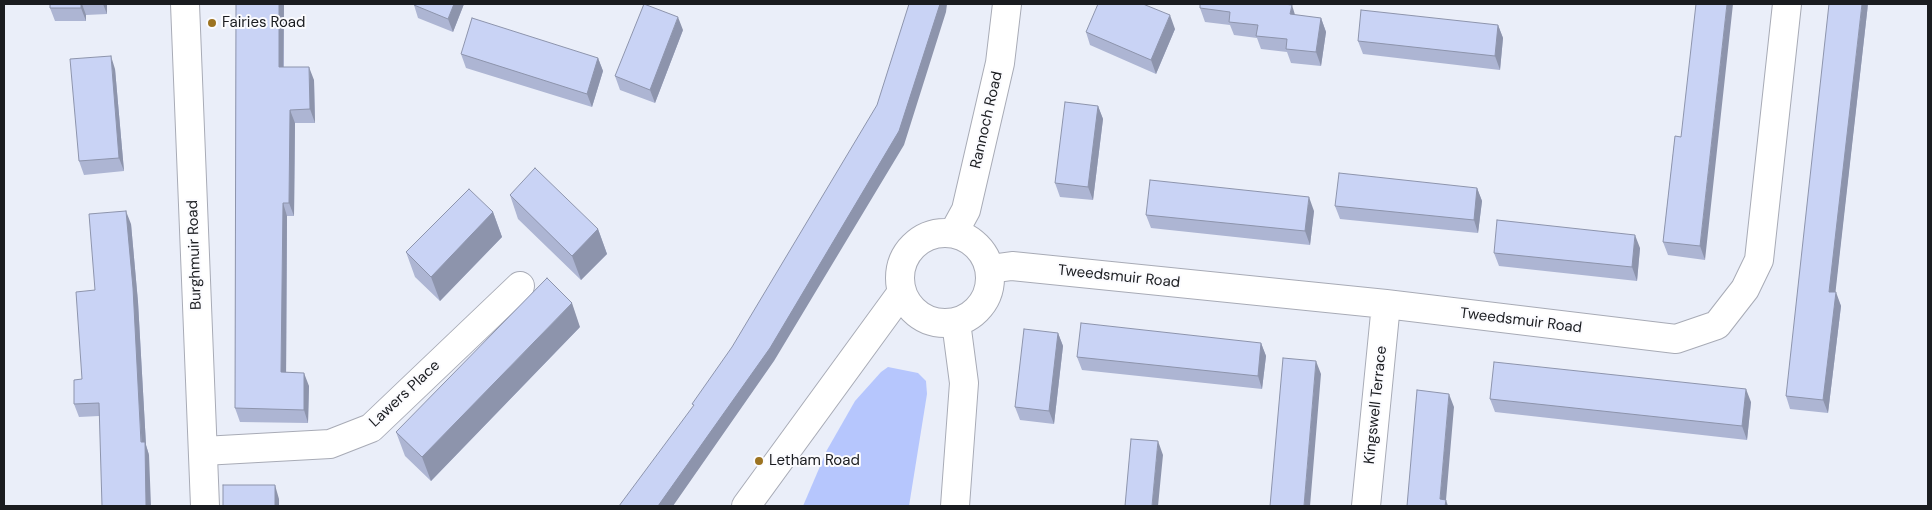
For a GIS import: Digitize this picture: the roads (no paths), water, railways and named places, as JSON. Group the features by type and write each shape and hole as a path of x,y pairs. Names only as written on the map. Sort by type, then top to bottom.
{"street":[{"name":"Burghmuir Road","path":"185,4 205,506"},
{"name":"Rannoch Road","path":"954,232 966,210 1000,64 1007,4"},
{"name":"Tweedsmuir Road","path":"990,269 1012,266 1386,304 1676,339 1717,325 1745,289 1758,260 1787,4"},
{"path":"954,232 978,245 986,256 990,269 990,286 984,302 972,315 956,322 942,324 929,321 908,304 902,292 900,273 905,255 918,241 935,233 954,232"},
{"name":"Lawers Place","path":"203,451 330,444 371,428 520,286"},
{"path":"746,506 902,292"},
{"name":"Kingswell Terrace","path":"1366,506 1386,304"},
{"path":"955,506 964,383 956,322"}],"place":[{"name":"Fairies Road","path":"212,23"},
{"name":"Letham Road","path":"759,461"}]}
